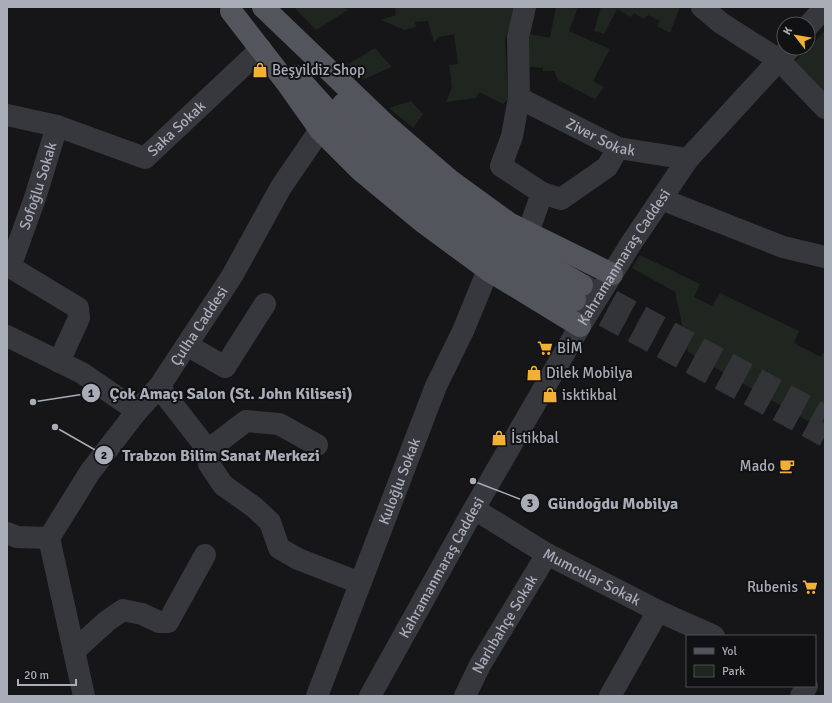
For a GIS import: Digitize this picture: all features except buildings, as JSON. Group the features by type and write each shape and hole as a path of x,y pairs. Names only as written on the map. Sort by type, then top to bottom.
{"main road":[{"path":"229,9 293,71 324,107 373,156 426,202 495,251 578,292 443,194 378,140 300,59 260,7"},
{"path":"263,7 385,124 451,181 508,223 612,274"},
{"path":"229,9 261,49 320,130 360,170 424,223 488,270 580,326"}],"street":[{"path":"525,7 518,37 519,98 512,136 501,166 542,193 561,199 607,167 618,148"},
{"path":"702,7 721,23 776,50"},
{"path":"816,17 825,7"},
{"name":"Saka Sokak","path":"7,115 57,126 145,158 261,49"},
{"name":"Kahramanmaraş Caddesi","path":"370,696 474,509 580,326 612,274 688,159 782,56"},
{"path":"786,56 825,108"},
{"name":"Ziver Sokak","path":"519,98 618,148 688,159"},
{"name":"Sofoğlu Sokak","path":"8,266 35,198 57,126"},
{"name":"Çulha Caddesi","path":"49,538 90,472 137,411 159,387 187,345 232,276 281,187 320,130"},
{"path":"528,232 542,193"},
{"path":"661,199 783,247 825,257"},
{"path":"8,266 78,308 79,318 59,362"},
{"name":"Kuloğlu Sokak","path":"317,696 436,386 463,331 488,270"},
{"path":"187,345 226,367 265,304"},
{"path":"7,336 82,373 137,411"},
{"path":"159,387 208,450 209,464 222,485 254,507 270,522 279,548 298,559 360,583"},
{"path":"208,450 246,421 279,424 317,445"},
{"name":"Mumcular Sokak","path":"474,509 548,554 658,610 712,635"},
{"path":"7,533 17,537 49,538 84,696"},
{"name":"Narlıbahçe Sokak","path":"465,696 480,665 548,554"},
{"path":"74,651 107,621 123,610 142,614 159,622 168,622 205,555"},
{"path":"610,696 658,610"},
{"path":"816,682 825,686"},
{"path":"801,696 806,687"}],"green space":[{"path":"294,7 342,7 348,10 316,30"},
{"path":"395,7 516,7 505,39 508,99 503,104 479,92 476,98 446,102 452,87 449,65 458,64 454,34 439,37 434,42 428,21 415,22 416,27 404,30 381,20 396,15"},
{"path":"556,7 578,7 569,31 610,49 593,81 604,87 595,99 558,80 554,71 543,71 543,68 524,66 525,33 550,38"},
{"path":"601,7 680,7 670,33 657,26 660,21 648,15 644,19 634,13 631,17 617,9 604,34 594,31"},
{"path":"825,31 825,96 792,65 801,56 816,56 816,40"},
{"path":"375,48 392,67 364,79 347,65"},
{"path":"411,101 423,114 413,128 389,108"},
{"path":"640,255 700,284 694,297 712,306 720,293 799,331 794,343 821,357 825,351 825,431 688,352 675,292 632,268"}],"tunnel":[{"path":"583,285 825,416"},
{"path":"575,300 825,436"}],"place":[{"name":"Beşyildiz Shop","path":"260,70"},
{"name":"BİM","path":"545,348"},
{"name":"Dilek Mobilya","path":"534,373"},
{"name":"isktikbal","path":"550,395"},
{"name":"Çok Amaçı Salon (St. John Kilisesi)","path":"33,402"},
{"name":"Trabzon Bilim Sanat Merkezi","path":"55,427"},
{"name":"İstikbal","path":"499,438"},
{"name":"Mado","path":"787,466"},
{"name":"Gündoğdu Mobilya","path":"473,481"},
{"name":"Rubenis","path":"810,587"}]}
